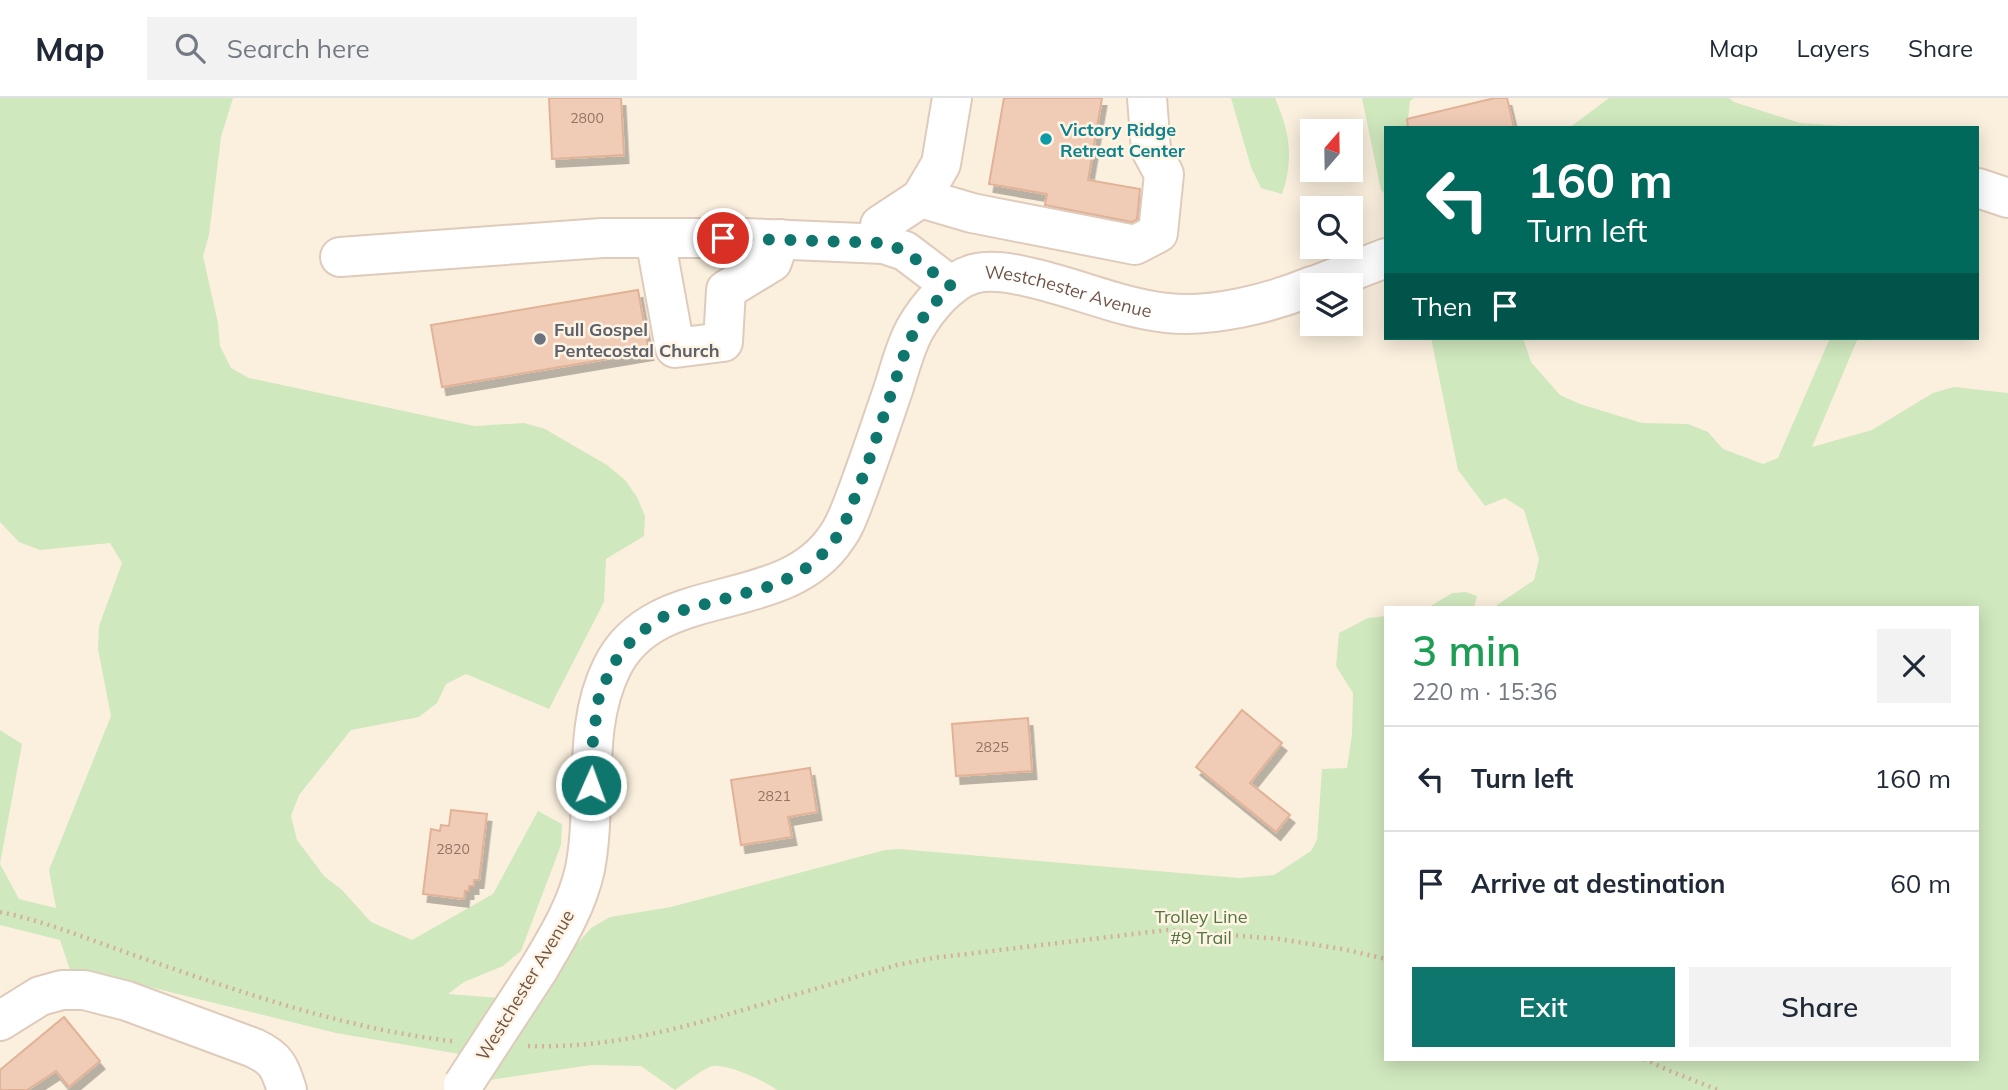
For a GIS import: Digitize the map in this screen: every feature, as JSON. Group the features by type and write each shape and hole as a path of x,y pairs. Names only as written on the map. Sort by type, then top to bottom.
{"street":[{"path":"884,243 880,225 922,198 941,164 952,98"},
{"path":"922,198 972,213 1135,245 1158,233 1164,174 1151,150 1147,98"},
{"path":"1979,188 2008,198"},
{"path":"340,257 602,238 780,239 884,243 905,251 951,286"},
{"path":"655,238 675,348 723,342 726,290 772,262 780,239"},
{"name":"Westchester Avenue","path":"1347,273 1384,259"},
{"name":"Westchester Avenue","path":"462,1087 557,938 580,888 586,866 593,739 599,696 613,664 635,636 666,615 774,585 801,572 820,557 836,538 847,518 915,329 951,286 973,274 1005,272 1166,313 1203,314 1300,292"},
{"path":"0,1021 40,996 62,990 84,990 127,1001 254,1048 270,1056 281,1071 287,1090"}],"path":[{"path":"0,912 29,918 319,1016 459,1042"},
{"path":"523,1045 550,1047 597,1044 681,1028 897,965 933,958 1167,930 1279,939 1384,959"},
{"path":"1648,1061 1718,1090"}],"green space":[{"name":"Trolley Line #9 Trail","path":"0,98 233,98 221,137 209,235 203,256 218,323 220,346 231,368 249,378 474,426 524,423 545,429 607,465 625,480 637,497 645,516 644,536 606,559 604,602 549,709 466,674 446,684 437,703 419,717 351,730 299,795 291,816 297,840 324,876 342,890 371,922 412,940 493,894 538,811 562,824 561,845 521,951 503,966 464,982 448,994 538,1001 562,961 591,928 610,917 671,907 885,850 899,849 1239,878 1274,875 1311,851 1317,840 1322,769 1347,768 1352,735 1353,693 1336,666 1339,633 1368,618 1384,616 1384,1061 1979,1061 1979,606 1496,606 1534,580 1539,559 1524,510 1505,498 1485,506 1458,470 1431,340 1524,340 1531,362 1560,395 1642,423 1688,424 1708,432 1723,449 1763,464 1778,458 1829,340 1857,340 1812,447 1872,430 1933,393 1954,387 2008,393 2008,1090 777,1090 746,1074 713,1066 675,1090 641,1066 591,1065 490,1080 501,1061 336,1033 97,974 70,970 60,940 0,925 0,864 19,899 56,908 49,870 111,716 98,649 99,626 122,563 110,543 40,550 19,542 0,522"},
{"path":"1231,98 1275,98 1289,146 1288,169 1282,194 1261,188 1251,167"},
{"path":"1362,98 1414,98 1410,101 1407,126 1384,126 1384,193 1381,190"},
{"path":"1609,98 1729,98 1734,102 1800,123 1843,126 1572,126"},
{"path":"1466,592 1477,596 1474,606 1431,606 1452,593"},
{"path":"0,730 22,744 0,864"}],"building":[{"path":"549,98 621,98 624,155 552,159"},
{"name":"Victory Ridge Retreat Center","path":"1004,98 1102,98 1088,180 1140,189 1137,219 1132,222 1045,205 1047,194 989,184"},
{"path":"1495,98 1507,98 1514,126 1408,126 1407,119"},
{"name":"Full Gospel Pentecostal Church","path":"638,290 649,352 442,387 431,325"},
{"path":"1242,710 1282,743 1250,783 1290,815 1276,832 1196,767"},
{"path":"1028,718 1032,771 956,776 952,724"},
{"path":"810,768 817,812 788,817 792,837 741,845 731,780"},
{"path":"451,810 487,814 479,880 474,880 474,886 469,886 469,891 465,891 464,899 423,894 431,829 440,831 441,825 449,826"},
{"path":"64,1017 100,1061 69,1087 56,1071 27,1090 0,1090 0,1070"}],"place":[{"name":"Victory Ridge Retreat Center","path":"1046,139"},
{"name":"Full Gospel Pentecostal Church","path":"540,339"}],"route":[{"path":"591,785 593,739 599,696 613,664 635,636 666,615 774,585 801,572 820,557 836,538 847,518 867,466 915,329 951,286 905,251 884,243 723,238"}]}
